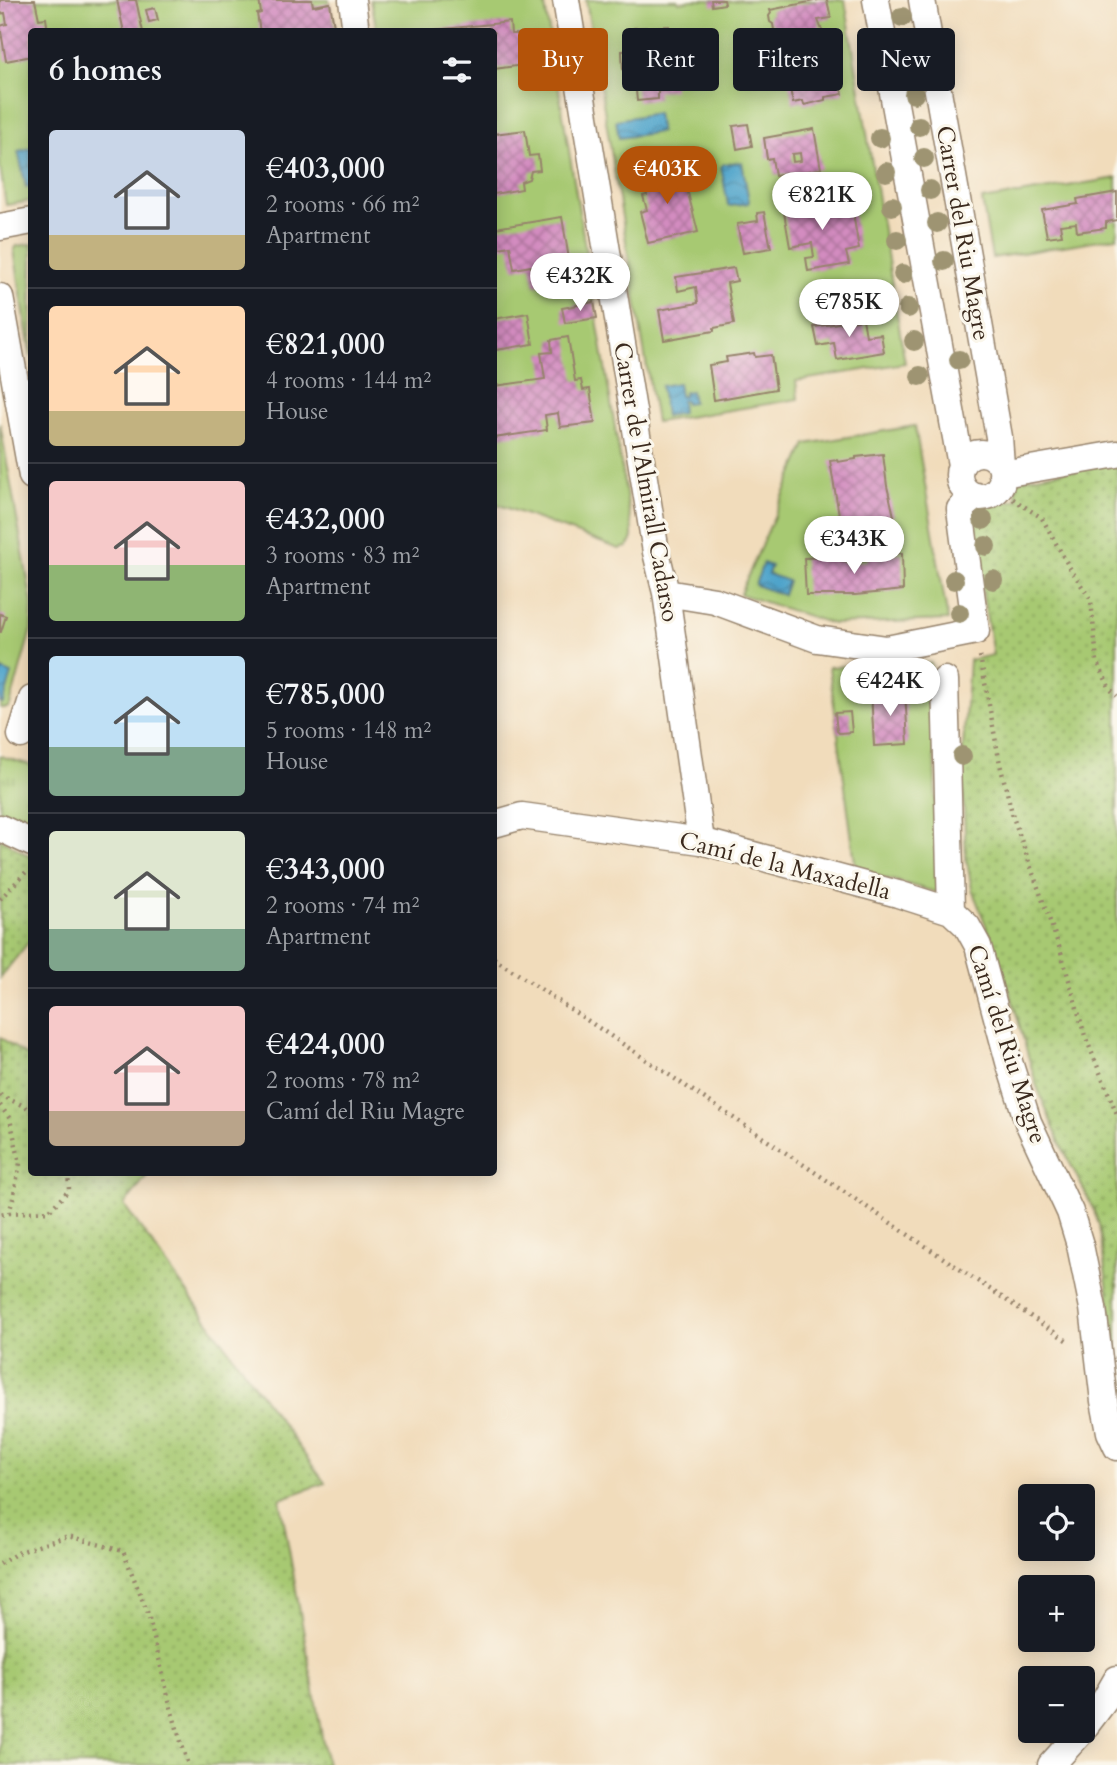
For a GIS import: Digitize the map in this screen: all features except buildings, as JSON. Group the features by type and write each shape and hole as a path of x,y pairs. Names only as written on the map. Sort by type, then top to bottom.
{"street":[{"path":"352,0 356,28"},
{"name":"Carrer de l'Almirall Cadarso","path":"566,0 656,552 666,593 701,841"},
{"name":"Carrer del Riu Magre","path":"876,0 961,465"},
{"name":"Carrer del Riu Magre","path":"922,0 999,437 994,481"},
{"path":"0,227 28,223"},
{"path":"0,297 28,454"},
{"path":"666,593 715,601 817,639 887,649 976,631 960,509 994,481 996,460 981,453 965,459 959,473 961,485 969,494 994,481 1117,454"},
{"path":"945,680 951,911"},
{"path":"17,734 28,708"},
{"name":"Camí de la Maxadella","path":"497,823 523,817 701,841 951,911"},
{"path":"0,828 28,841"},
{"name":"Camí del Riu Magre","path":"951,911 967,926 978,946 1028,1122 1070,1212 1090,1295 1110,1432 1117,1447"},
{"path":"1095,1714 1117,1679"},
{"path":"1051,1765 1071,1743"}],"path":[{"path":"994,481 1042,518 1091,600 1097,661 1110,689 1117,696"},
{"path":"976,631 1000,764 1013,817 1061,952 1085,1036 1117,1114"},
{"path":"0,900 28,869"},
{"path":"497,960 1099,1362"},
{"path":"0,1096 28,1109"},
{"path":"0,1105 10,1119 20,1163 9,1213"},
{"path":"0,1215 49,1211 69,1190 68,1176"},
{"path":"0,1564 17,1553 68,1536 123,1551 148,1614 188,1765"}],"green space":[{"path":"0,0 329,0 334,28 28,28 28,201 6,205 0,167"},
{"path":"371,0 544,0 549,28 518,28 518,91 559,91 632,530 632,541 627,547 619,549 497,504 497,28 376,28"},
{"path":"586,0 845,0 857,73 857,91 860,91 905,363 796,381 798,399 656,422 601,91 608,91 608,28 591,28"},
{"path":"1117,178 1117,237 992,258 982,200"},
{"path":"28,245 28,338 14,250 17,246"},
{"path":"0,423 28,580 28,641 10,705 0,708"},
{"path":"915,426 948,620 833,624 740,594 806,444"},
{"path":"1117,462 1117,1357 1099,1225 1059,1141 1036,1084 999,959 972,889 966,857 962,764 969,660 993,655 968,505 1017,500 1016,485 1020,479"},
{"path":"931,663 939,893 856,870 829,667"},
{"path":"0,756 28,764 28,822 0,811"},
{"path":"0,838 28,856 28,943 0,978"},
{"path":"0,1037 28,1057 28,1176 147,1176 124,1205 325,1483 280,1499 327,1765 0,1765"}],"water":[{"path":"657,113 660,132 619,138 616,120"},
{"path":"28,149 28,187 26,187 18,151"},
{"path":"742,162 749,201 731,206 728,205 721,167 724,164"},
{"path":"678,383 680,396 691,391 693,402 685,403 685,400 681,400 682,413 665,416 661,386"},
{"path":"763,563 771,566 768,574 788,581 783,595 755,585"},
{"path":"2,670 12,674 3,703 0,702"}]}
